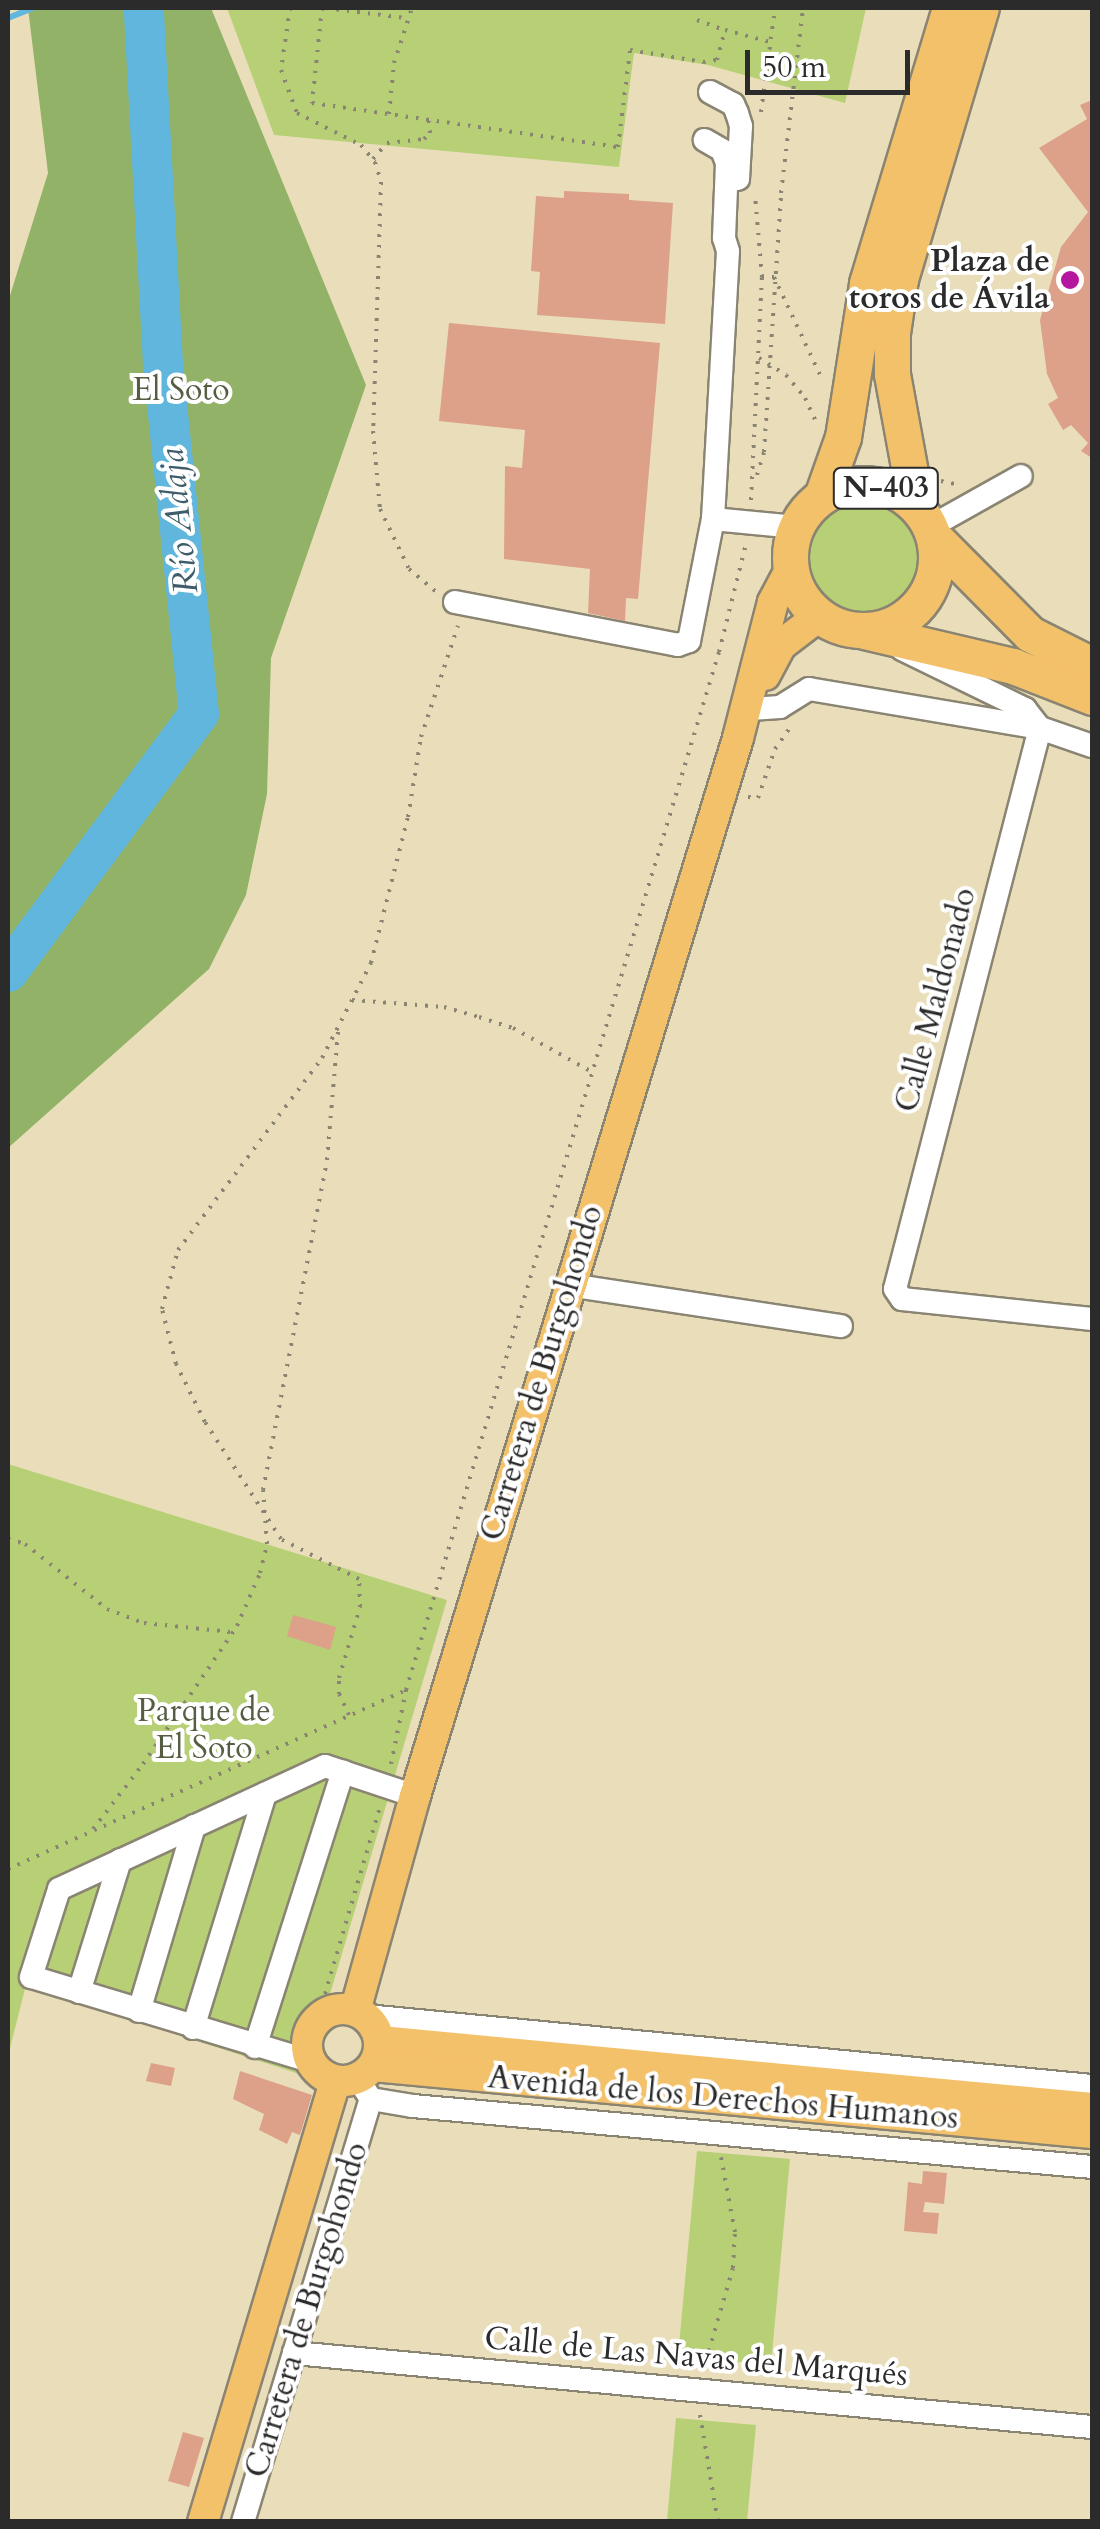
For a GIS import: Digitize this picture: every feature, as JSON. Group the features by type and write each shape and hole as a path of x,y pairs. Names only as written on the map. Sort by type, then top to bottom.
{"highway":[{"path":"822,496 843,436 867,283 950,8"},
{"path":"927,523 892,374 892,333 900,279 982,8"},
{"name":"N-403","path":"790,570 790,548 796,527 822,496 845,486 870,484 895,490 1030,634 1092,665"},
{"name":"N-403","path":"870,632 900,621 918,606 931,585 937,562 927,523"},
{"path":"790,570 805,603 818,616 840,627 1013,666 1092,698"}],"main road":[{"name":"Carretera de Burgohondo","path":"203,2522 288,2235 363,2056 401,1791 569,1285 738,738 773,602 790,570"},
{"name":"Carretera de Burgohondo","path":"738,738 782,645 818,616"},
{"path":"332,2010 363,2056 302,2060 314,2024 332,2010"},
{"name":"Avenida de los Derechos Humanos","path":"363,2056 1092,2108"},
{"name":"Avenida de los Derechos Humanos","path":"363,2056 1092,2133"}],"street":[{"path":"710,92 733,104 741,126 734,238 728,251"},
{"path":"455,602 678,645 689,641 713,520 728,251 724,238 727,162 722,150 705,140"},
{"path":"927,523 1021,476"},
{"path":"713,520 796,527"},
{"path":"870,632 935,669 1026,709 1040,728"},
{"path":"751,709 780,707 809,689 1040,728 1092,746"},
{"name":"Calle Maldonado","path":"1040,728 895,1288 902,1300 1092,1319"},
{"path":"569,1285 841,1326"},
{"path":"302,2060 31,1977 59,1888 325,1766 401,1791"},
{"path":"255,2048 342,1772"},
{"path":"193,2028 265,1794"},
{"path":"139,2011 194,1826"},
{"path":"79,1992 120,1860"},
{"name":"Avenida de los Derechos Humanos","path":"363,2056 1092,2086"},
{"name":"Avenida de los Derechos Humanos","path":"363,2056 412,2106 1092,2167"},
{"name":"Carretera de Burgohondo","path":"243,2522 294,2352 363,2056"},
{"name":"Calle de Las Navas del Marqués","path":"294,2352 1092,2427"}],"path":[{"path":"290,8 282,70 297,113 361,144 372,159 380,182 382,220 373,431 380,509 409,569 428,588 455,602 459,618 454,650 421,737 408,816 371,963 338,1026 280,1119 178,1250 162,1309 176,1364 204,1422 281,1539 359,1579 360,1608 339,1678 339,1694 349,1716"},
{"path":"406,18 324,8 312,103 618,147 630,50 703,62 718,60 726,30"},
{"path":"389,116 394,64 412,8"},
{"path":"755,480 764,452 774,277 802,8"},
{"path":"697,20 770,42"},
{"path":"372,159 386,143 424,140 430,133 429,121"},
{"path":"302,2060 308,2016 322,2004 401,1791 406,1690 719,652 755,480 762,276 774,277"},
{"path":"774,277 827,390"},
{"path":"759,358 786,375 827,433"},
{"path":"680,778 721,792 758,798 775,748 798,715"},
{"path":"352,1000 444,1007 478,1017 513,1028 592,1072"},
{"path":"93,1829 144,1764 233,1632 260,1573 267,1544 263,1490 327,1160 338,1026"},
{"path":"8,1538 26,1544 106,1608 144,1623 233,1632"},
{"path":"8,1869 406,1690"},
{"path":"718,2522 715,2482 703,2446 700,2390 705,2356 727,2303 734,2268 735,2232 720,2172 726,2133"}],"green space":[{"name":"El Soto","path":"28,8 211,8 366,385 271,658 267,794 246,895 209,969 8,1148 8,302 48,173"},
{"path":"227,8 866,8 845,103 708,65 634,53 619,167 274,135"},
{"path":"863,501 884,506 902,518 914,536 919,557 914,578 902,596 884,608 863,613 842,608 824,596 812,578 807,557 812,536 824,518 842,506"},
{"name":"Parque de El Soto","path":"8,1464 447,1600 330,1994 306,2017 291,2054 303,2066 305,2076 26,1985 8,2056"},
{"path":"697,2151 790,2159 771,2365 678,2356"},
{"path":"676,2418 756,2425 747,2521 667,2521"}],"building":[{"name":"Plaza de toros de Ávila","path":"1092,100 1092,458 1081,451 1088,443 1071,425 1063,430 1048,404 1058,398 1047,374 1040,320 1061,247 1088,212 1039,148 1087,119 1080,105"},
{"path":"564,191 629,194 629,200 673,203 665,324 537,315 540,272 531,271 536,196 564,198"},
{"path":"449,323 660,343 638,599 626,598 625,621 588,613 590,569 504,559 505,466 522,468 525,430 439,421"},
{"path":"293,1615 336,1627 330,1650 287,1636"},
{"path":"151,2063 175,2068 171,2086 146,2081"},
{"path":"240,2071 312,2095 300,2135 292,2132 287,2144 259,2130 264,2114 233,2099"},
{"path":"923,2171 947,2173 944,2204 925,2202 923,2212 939,2213 937,2234 904,2231 908,2182 922,2184"},
{"path":"183,2432 204,2438 189,2487 168,2481"}],"waterway":[{"path":"8,18 33,8"},
{"name":"Río Adaja","path":"8,972 199,714 163,364 144,8"}],"place":[{"name":"Plaza de toros de Ávila","path":"1070,280"}]}
